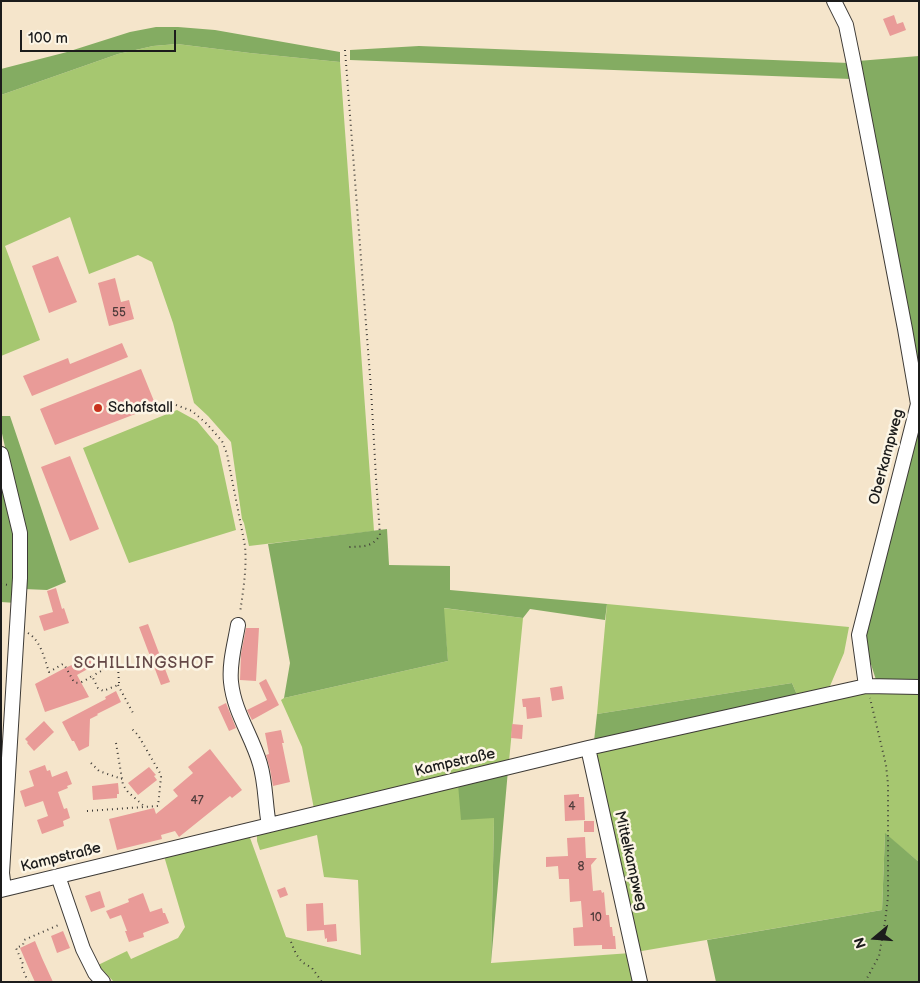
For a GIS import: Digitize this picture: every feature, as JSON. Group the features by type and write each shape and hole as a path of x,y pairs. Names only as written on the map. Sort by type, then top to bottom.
{"street":[{"name":"Oberkampweg","path":"834,1 846,25 850,44 918,404 859,635 866,686"},
{"path":"1,454 20,533 18,633 2,873 3,889"},
{"path":"238,625 230,680 236,706 260,764 265,786 269,825"},
{"name":"Kampstraße","path":"3,889 588,748 866,686 919,687"},
{"name":"Mittelkampweg","path":"588,748 640,982"},
{"path":"58,876 83,949 90,965 101,981"}],"path":[{"path":"345,50 371,389 380,536 376,542 368,545 349,547"},
{"path":"176,405 192,411 207,424 222,441 228,454 246,558 246,572 238,625"},
{"path":"18,633 29,633 34,636 39,643 49,672 63,664 77,684 112,665 116,665 118,667 118,685 133,713"},
{"path":"92,676 98,688 103,692 118,685"},
{"path":"864,982 879,956 888,896 888,784 886,765 866,686"},
{"path":"87,812 158,806 161,777 138,735 131,728"},
{"path":"116,743 123,785 145,807"},
{"path":"91,763 99,771 122,779"},
{"path":"28,982 16,948 23,945 24,940 73,920"},
{"path":"291,942 302,962 312,968 322,982"}],"green space":[{"path":"156,27 215,30 340,52 340,62 177,44 153,46 118,54 1,95 1,69 67,52 130,32"},
{"path":"177,44 340,62 374,531 249,546 242,519 231,442 194,403 173,323 152,262 138,255 89,274 70,217 5,246 40,340 1,356 1,95 118,54 153,46"},
{"path":"419,46 849,63 851,79 350,60 350,50"},
{"path":"919,56 919,374 858,61"},
{"path":"177,410 197,421 218,446 236,530 129,563 83,448"},
{"path":"1,416 10,416 66,582 47,590 24,589 24,533 1,429"},
{"path":"919,427 919,682 876,680 863,639"},
{"path":"1,468 17,533 16,603 1,602"},
{"path":"387,529 389,565 450,566 450,590 607,604 605,620 530,609 523,618 444,608 448,661 284,698 290,663 268,544"},
{"path":"607,604 849,627 844,653 830,686 798,697 792,683 597,714"},
{"path":"443,608 523,618 509,761 314,809 302,747 281,700 448,661"},
{"path":"792,683 798,697 594,741 597,714"},
{"path":"879,689 919,692 919,862 885,834 882,910 636,952 588,751"},
{"path":"508,770 491,963 494,818 461,820 458,784"},
{"path":"458,784 494,818 491,963 631,953 638,982 114,982 98,965 127,951 131,959 178,938 185,927 164,856 249,835 286,937 361,955 358,880 324,877 317,835 260,850 257,834"},
{"path":"885,833 919,862 919,982 716,982 707,940 882,910"}],"building":[{"path":"894,15 897,24 903,22 906,30 890,36 883,19"},
{"path":"58,256 77,302 49,313 32,266"},
{"path":"115,278 121,302 129,300 134,319 109,326 98,283"},
{"path":"122,343 128,357 32,396 23,376 68,358 70,364"},
{"name":"Schafstall","path":"141,369 156,406 55,445 40,409"},
{"path":"70,456 99,529 70,541 41,467"},
{"path":"56,588 62,609 64,608 69,623 44,631 39,616 53,612 47,591"},
{"path":"148,624 170,682 161,685 139,627"},
{"path":"246,628 259,628 256,681 240,680 241,654"},
{"path":"89,657 93,666 77,675 89,697 45,712 35,684"},
{"path":"266,679 279,705 252,720 247,710 267,700 259,683"},
{"path":"562,686 564,699 552,701 550,688"},
{"path":"116,691 121,702 90,719 89,746 79,751 62,722 106,699 105,697"},
{"path":"540,697 542,717 527,719 526,707 523,707 522,699"},
{"path":"226,703 236,728 229,731 218,707"},
{"path":"44,721 54,732 34,751 25,739"},
{"path":"512,724 523,725 522,739 511,738"},
{"path":"281,730 290,782 273,786 266,755 269,754 265,733"},
{"path":"210,749 242,790 232,798 230,796 179,837 175,831 161,835 162,839 117,850 109,819 154,808 156,814 178,796 173,790 193,773 188,767"},
{"path":"45,765 47,771 50,770 52,777 67,771 72,784 58,792 64,809 67,808 70,818 63,821 64,826 42,834 37,820 48,816 43,801 25,807 20,791 34,786 29,771"},
{"path":"149,767 156,775 154,776 157,780 138,795 128,783"},
{"path":"118,783 119,794 117,794 117,798 93,800 92,786"},
{"path":"579,794 579,797 584,797 585,820 565,821 564,795"},
{"path":"584,821 594,821 594,832 584,832"},
{"path":"585,837 586,858 597,858 591,865 593,891 601,890 602,893 604,892 606,915 609,915 610,927 612,927 613,936 615,936 616,949 602,949 602,945 574,946 573,928 583,927 581,901 570,902 569,879 559,879 558,866 546,867 546,857 568,856 567,838"},
{"path":"285,887 288,895 280,898 277,890"},
{"path":"100,891 105,907 91,912 85,896"},
{"path":"143,893 150,912 162,908 169,923 143,933 144,937 129,942 121,915 110,919 106,911 129,902 128,899"},
{"path":"323,903 324,925 336,924 337,941 327,942 324,930 307,931 306,904"},
{"path":"63,931 70,948 57,953 51,936"},
{"path":"35,941 53,982 35,982 30,971 20,948"}],"place":[{"name":"Schafstall","path":"98,408"}],"district":[{"name":"SCHILLINGSHOF","path":"144,664"}]}
